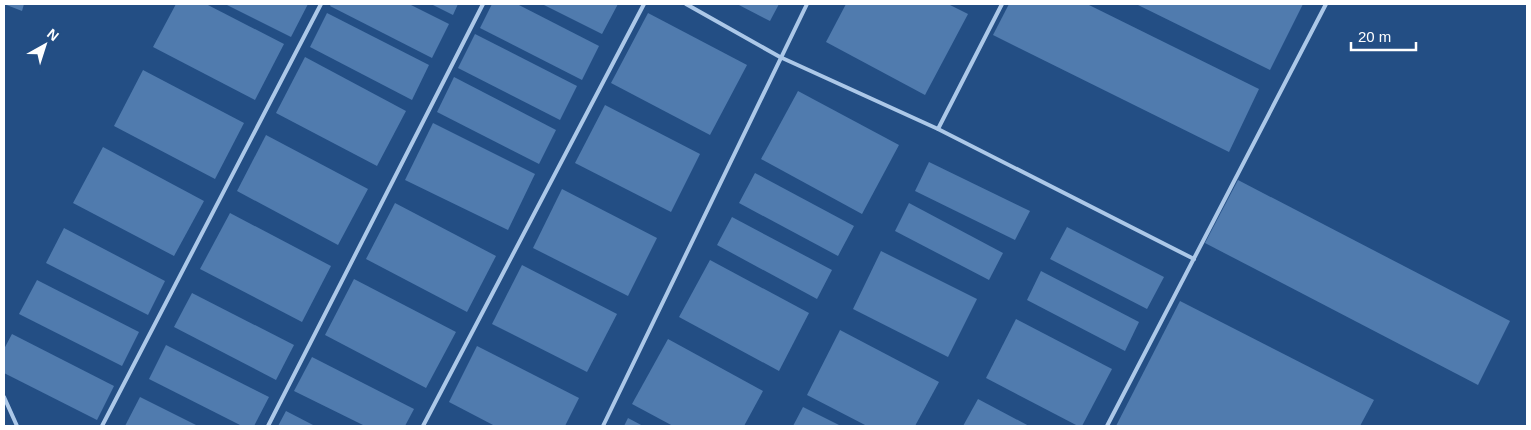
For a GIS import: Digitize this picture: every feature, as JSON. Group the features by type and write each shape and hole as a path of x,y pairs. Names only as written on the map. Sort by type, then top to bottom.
{"lane":[{"path":"102,426 322,4"},
{"path":"268,426 483,4"},
{"path":"423,426 644,4"},
{"path":"686,4 780,57 938,129 1194,259"},
{"path":"603,426 807,4"},
{"path":"938,129 1002,4"},
{"path":"1107,426 1326,4"},
{"path":"4,397 17,426"}],"building":[{"path":"4,4 24,4 22,11"},
{"path":"176,4 206,4 284,44 255,100 153,47"},
{"path":"225,4 308,4 291,37"},
{"path":"331,4 409,4 449,24 432,58 330,6"},
{"path":"431,4 458,4 453,15"},
{"path":"492,4 517,4 599,46 582,80 480,28"},
{"path":"542,4 618,4 602,34"},
{"path":"737,4 779,4 770,21"},
{"path":"846,4 948,4 968,14 925,95 826,42"},
{"path":"1009,4 1087,4 1259,89 1229,152 993,35"},
{"path":"1136,4 1303,4 1270,70"},
{"path":"327,13 429,65 412,100 310,47"},
{"path":"648,13 747,65 710,135 611,83"},
{"path":"475,34 577,86 560,120 458,68"},
{"path":"305,57 406,111 377,166 276,113"},
{"path":"143,70 244,123 215,179 114,126"},
{"path":"454,77 556,130 539,164 437,112"},
{"path":"798,91 899,145 862,214 761,159"},
{"path":"605,105 700,154 671,212 575,163"},
{"path":"433,123 535,174 508,230 405,180"},
{"path":"266,135 368,189 338,245 237,191"},
{"path":"103,147 204,201 174,256 73,203"},
{"path":"929,162 1030,211 1015,240 915,191"},
{"path":"755,173 854,226 838,256 739,203"},
{"path":"1238,180 1510,321 1478,385 1205,243"},
{"path":"562,189 657,238 628,296 533,248"},
{"path":"395,203 496,256 467,312 366,259"},
{"path":"909,203 1003,253 989,280 895,231"},
{"path":"230,213 331,266 302,322 200,269"},
{"path":"732,217 832,270 817,299 717,245"},
{"path":"1067,227 1164,277 1147,309 1050,259"},
{"path":"64,228 165,281 148,315 46,263"},
{"path":"881,251 977,299 948,357 853,309"},
{"path":"710,260 809,313 779,371 679,317"},
{"path":"522,265 617,314 587,372 492,324"},
{"path":"1041,271 1139,322 1125,351 1027,300"},
{"path":"354,279 456,332 426,388 325,335"},
{"path":"37,280 139,332 122,366 19,314"},
{"path":"192,293 294,345 276,380 174,327"},
{"path":"1180,301 1374,400 1360,426 1116,426"},
{"path":"1016,319 1112,369 1082,426 1078,426 986,378"},
{"path":"840,330 939,382 915,426 867,426 807,395"},
{"path":"12,334 114,386 97,420 4,373 4,349"},
{"path":"668,339 763,391 744,426 673,426 632,404"},
{"path":"166,345 269,397 254,426 242,426 149,379"},
{"path":"477,346 579,398 565,426 495,426 449,402"},
{"path":"312,357 414,409 405,426 365,426 294,391"},
{"path":"140,397 198,426 125,426"},
{"path":"978,399 1029,426 963,426"},
{"path":"803,407 841,426 793,426"},
{"path":"286,411 315,426 278,426"},
{"path":"628,418 643,426 624,426"}]}
